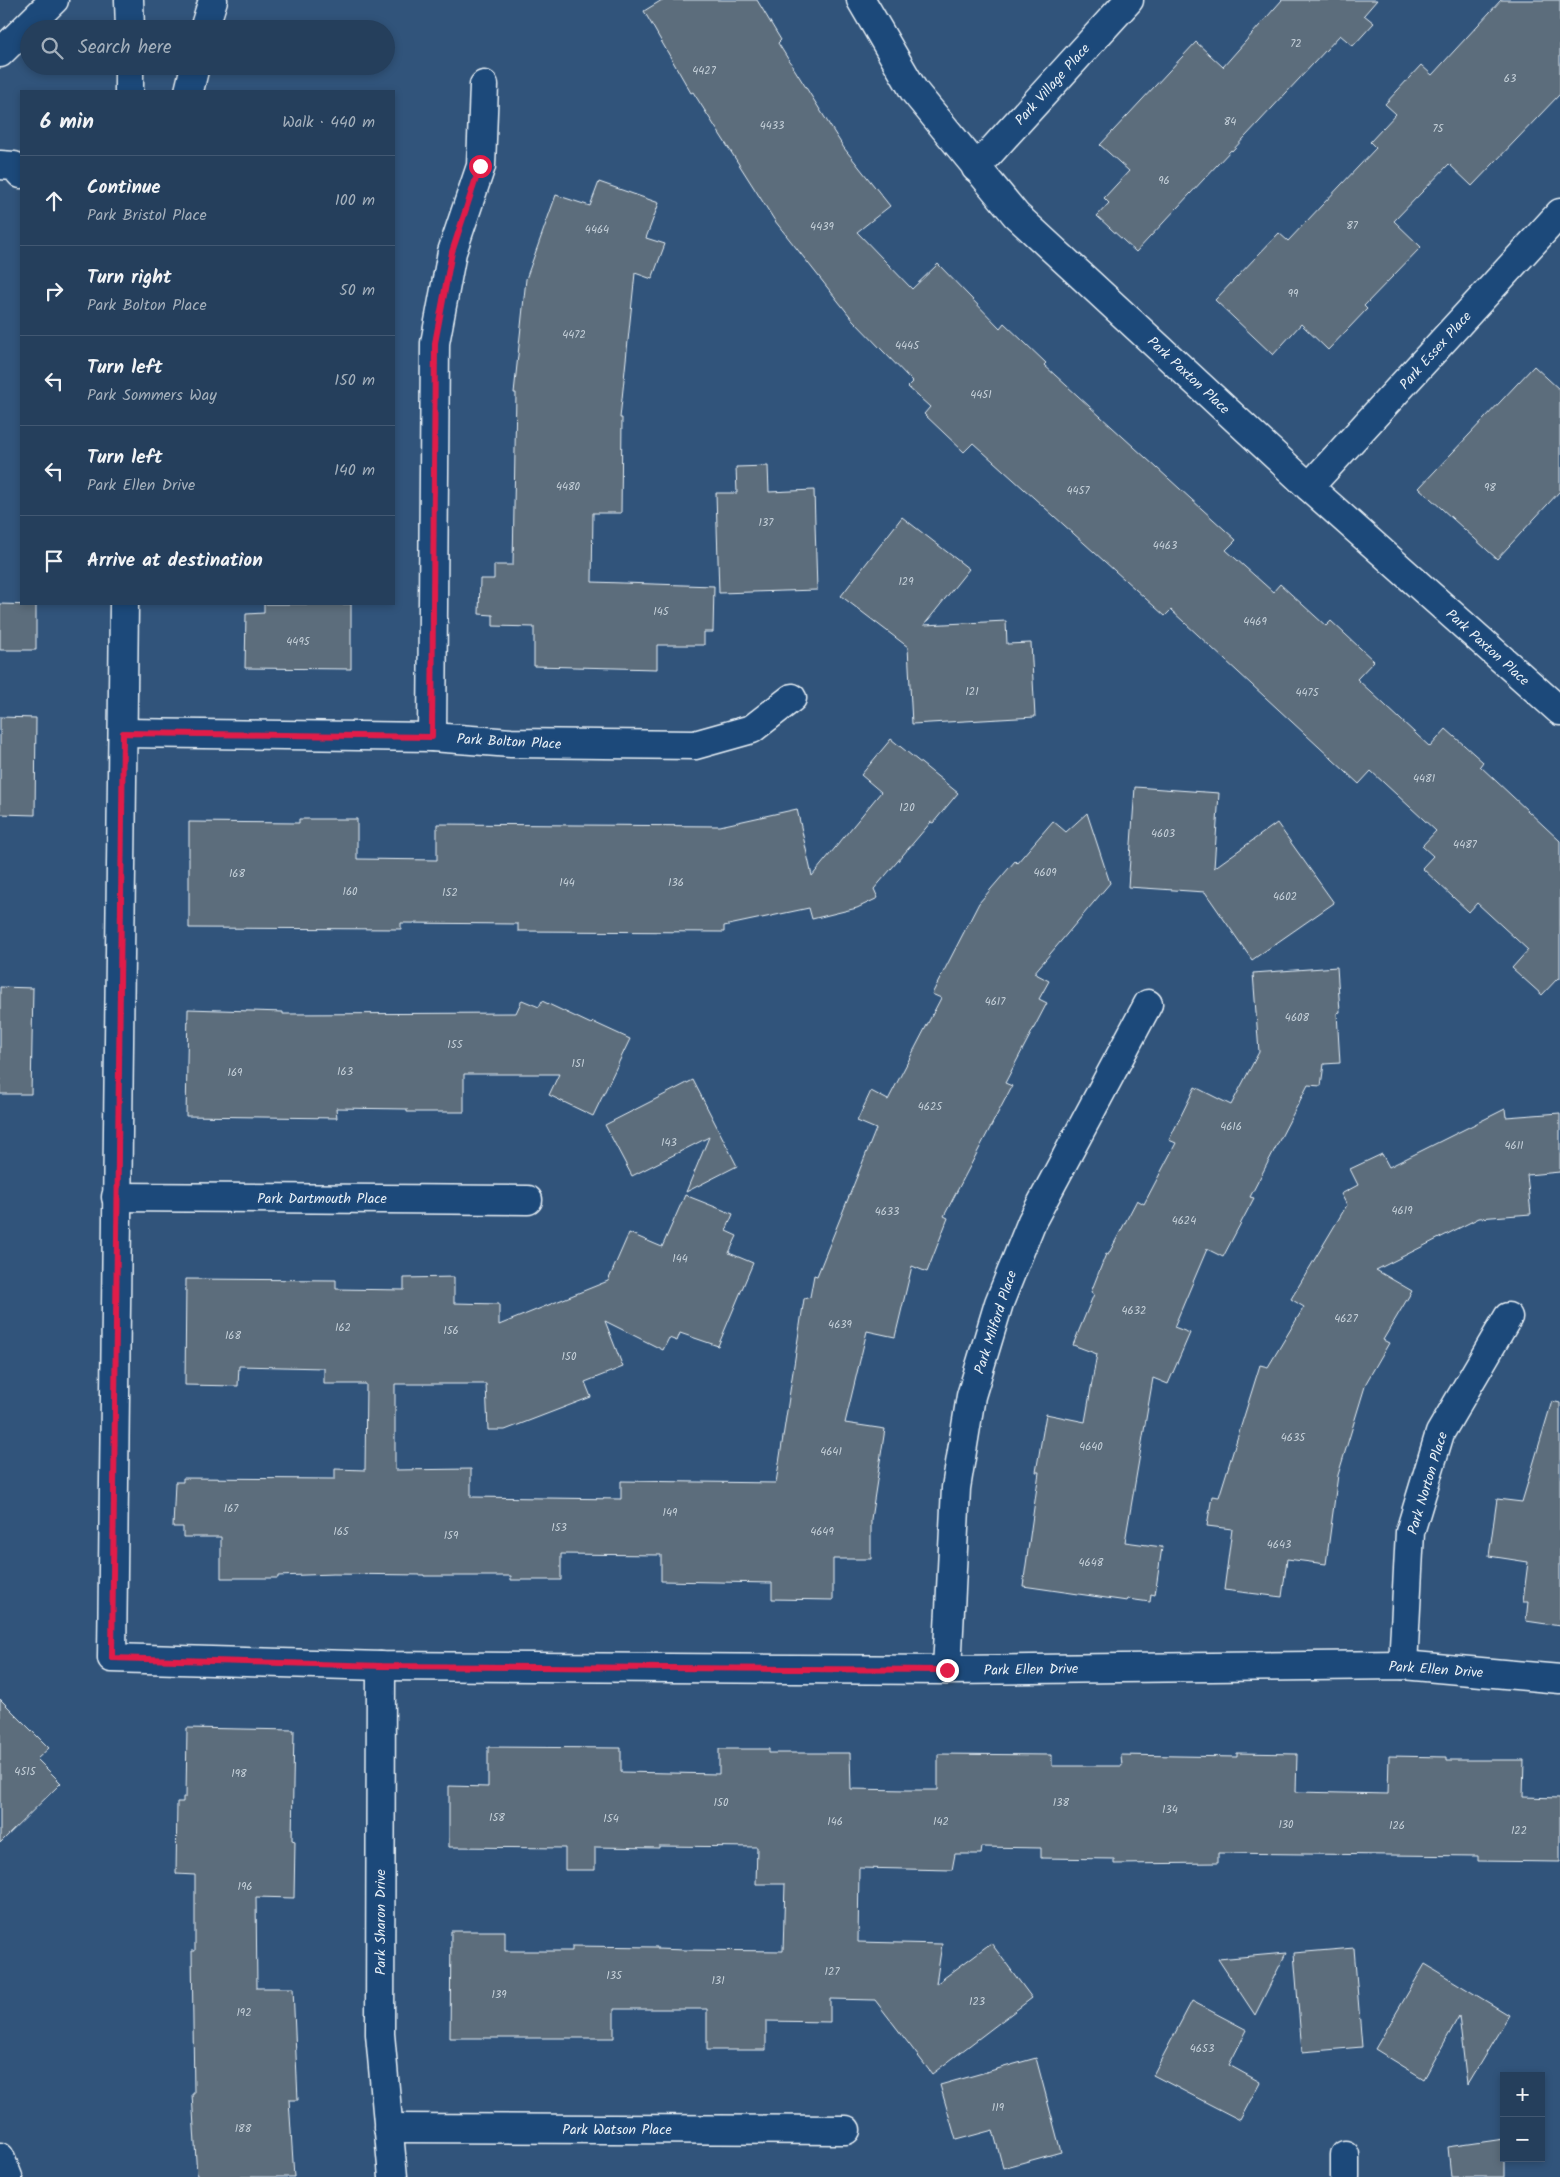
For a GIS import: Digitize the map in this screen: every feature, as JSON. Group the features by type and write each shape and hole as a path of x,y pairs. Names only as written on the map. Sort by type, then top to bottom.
{"street":[{"path":"34,20 54,0"},
{"path":"129,0 130,20"},
{"path":"207,20 213,0"},
{"name":"Park Paxton Place","path":"861,0 914,91 1016,215 1309,487 1560,711"},
{"name":"Park Village Place","path":"976,168 1128,0"},
{"path":"0,53 20,33"},
{"path":"129,75 129,90"},
{"path":"189,90 193,75"},
{"path":"432,737 435,343 452,252 480,166 484,85"},
{"path":"0,165 14,166 20,173"},
{"name":"Park Essex Place","path":"1309,487 1560,213"},
{"path":"116,1197 124,605"},
{"name":"Park Bolton Place","path":"123,733 432,737 511,743 695,744 752,729 792,698"},
{"name":"Park Milford Place","path":"947,1670 956,1488 971,1396 998,1303 1032,1221 1148,1004"},
{"name":"Park Dartmouth Place","path":"116,1197 528,1200"},
{"name":"Park Ellen Drive","path":"116,1197 112,1658 382,1666 947,1670 1403,1666 1560,1679"},
{"name":"Park Norton Place","path":"1403,1666 1410,1532 1440,1433 1508,1317"},
{"name":"Park Sharon Drive","path":"382,1666 380,2034 393,2177"},
{"name":"Park Watson Place","path":"388,2128 846,2130"},
{"path":"0,2157 8,2177"}],"building":[{"path":"662,0 757,0 781,40 778,43 844,148 890,206 857,232 912,289 938,264 1000,328 1004,323 1046,363 1044,365 1236,540 1226,550 1273,592 1280,584 1326,626 1331,621 1374,661 1357,679 1430,747 1446,729 1483,762 1480,766 1560,841 1560,979 1558,978 1542,995 1512,968 1528,950 1477,903 1469,912 1422,868 1433,856 1422,846 1436,831 1371,771 1359,784 1171,610 1165,616 973,443 964,452 924,414 930,407 908,387 913,382 853,320 775,221 693,92 691,93 644,11"},
{"path":"1282,0 1377,0 1364,15 1374,23 1353,46 1340,35 1136,252 1097,216 1109,203 1104,198 1129,171 1100,145 1196,42 1223,67"},
{"path":"1501,0 1560,0 1560,94 1472,186 1449,164 1394,221 1421,247 1364,306 1367,309 1328,350 1301,324 1273,355 1215,300 1279,233 1288,241 1376,148 1370,142 1396,114 1385,104 1421,65 1432,75"},
{"path":"599,182 659,203 646,238 665,244 652,279 635,273 620,418 622,418 621,513 593,513 592,582 714,586 713,632 704,632 704,645 657,645 657,669 534,666 534,627 493,626 493,615 479,614 480,579 494,579 494,565 513,565 516,393 514,393 526,279 556,195 590,206"},
{"path":"1534,366 1560,390 1560,491 1497,559 1419,488"},
{"path":"768,466 769,492 814,490 817,590 719,593 716,493 737,493 736,467"},
{"path":"902,517 969,569 924,625 1006,621 1007,644 1031,643 1035,717 912,724 908,647 841,596"},
{"path":"0,604 36,605 36,650 0,650"},
{"path":"264,605 351,605 351,669 245,668 246,614 264,613"},
{"path":"0,717 36,718 35,815 0,814"},
{"path":"891,739 958,793 874,889 878,898 857,908 812,919 809,908 724,926 724,932 518,931 518,924 401,923 401,929 189,928 189,822 299,823 299,819 357,819 357,859 437,860 437,824 720,826 797,809 812,876 881,792 861,775"},
{"path":"1135,787 1219,793 1214,868 1277,823 1334,903 1252,960 1205,892 1128,887"},
{"path":"1087,813 1110,883 1034,973 1049,981 1039,999 1047,1003 1005,1083 1012,1086 944,1216 948,1218 927,1272 912,1266 895,1337 867,1331 845,1423 885,1429 871,1519 871,1559 833,1559 833,1600 772,1599 772,1583 661,1581 661,1555 561,1554 561,1580 511,1580 511,1576 333,1574 278,1576 278,1578 221,1578 221,1537 183,1537 183,1527 173,1527 175,1482 183,1482 183,1478 335,1479 335,1469 365,1470 366,1384 324,1384 324,1368 239,1366 238,1386 185,1385 186,1279 336,1280 336,1289 404,1290 404,1278 454,1277 454,1303 499,1304 499,1325 608,1281 629,1233 662,1247 685,1195 733,1214 726,1231 737,1236 729,1253 753,1263 718,1346 680,1333 677,1341 669,1338 663,1350 605,1321 623,1367 585,1382 591,1397 505,1430 488,1430 486,1384 395,1384 395,1470 471,1469 471,1497 621,1499 621,1481 776,1483 804,1299 810,1297 814,1275 817,1276 876,1129 857,1121 871,1091 888,1100 941,998 932,994 979,903 1053,821 1066,832"},
{"path":"1337,967 1340,1012 1337,1013 1340,1063 1324,1064 1321,1086 1308,1085 1250,1197 1254,1198 1223,1257 1207,1249 1174,1327 1190,1333 1168,1384 1153,1378 1125,1542 1162,1547 1155,1595 1151,1594 1150,1602 1128,1599 1127,1601 1023,1586 1039,1472 1036,1472 1046,1414 1085,1422 1097,1354 1073,1345 1094,1294 1091,1292 1106,1254 1108,1255 1137,1200 1144,1204 1176,1143 1169,1140 1195,1087 1231,1105 1259,1052 1253,973"},
{"path":"0,987 33,988 31,1094 0,1094"},
{"path":"522,1000 539,1007 542,1001 591,1024 593,1022 630,1039 593,1116 549,1095 559,1074 464,1074 464,1112 407,1112 407,1109 336,1108 337,1118 186,1116 188,1009 283,1012 283,1014 516,1013"},
{"path":"693,1080 737,1166 686,1192 709,1137 632,1176 605,1125"},
{"path":"1505,1109 1506,1117 1560,1113 1560,1172 1527,1175 1531,1214 1479,1218 1376,1270 1412,1291 1383,1340 1389,1343 1366,1383 1338,1475 1326,1564 1287,1559 1282,1597 1224,1590 1232,1529 1207,1526 1212,1496 1219,1497 1260,1365 1268,1367 1304,1307 1291,1299 1347,1205 1341,1194 1358,1185 1350,1169 1382,1154 1389,1167"},
{"path":"1552,1401 1560,1403 1560,1626 1526,1621 1528,1602 1523,1602 1528,1562 1489,1556 1497,1499 1522,1502"},
{"path":"0,1699 49,1748 37,1759 61,1783 0,1843"},
{"path":"187,1728 294,1730 292,1840 295,1841 294,1898 256,1897 257,1988 293,1988 298,2100 289,2100 294,2177 197,2177 192,2094 194,2094 192,1951 195,1951 195,1875 176,1874 177,1802 183,1802 183,1797 186,1797"},
{"path":"488,1747 621,1748 621,1772 719,1774 719,1749 769,1749 769,1753 850,1753 851,1789 907,1790 938,1790 938,1754 1052,1755 1052,1766 1122,1766 1121,1755 1237,1757 1237,1753 1297,1754 1296,1792 1388,1794 1389,1756 1447,1757 1447,1760 1524,1760 1523,1797 1560,1798 1560,1862 1478,1861 1478,1856 1218,1853 1218,1863 1114,1864 1114,1859 1041,1858 1041,1848 982,1847 981,1854 955,1854 952,1870 859,1868 858,1942 942,1944 936,1984 991,1943 1032,1998 932,2074 875,2000 830,1999 830,2022 766,2021 766,2050 707,2050 707,2009 614,2009 614,2038 450,2038 451,1931 505,1931 505,1951 572,1951 572,1946 783,1951 785,1884 756,1884 757,1847 595,1847 595,1870 565,1870 565,1848 449,1847 449,1786 488,1787"},
{"path":"1354,1948 1362,2047 1302,2052 1294,1953"},
{"path":"1286,1953 1255,2015 1218,1959"},
{"path":"1425,1964 1509,2015 1467,2085 1459,2016 1424,2079 1375,2049"},
{"path":"1192,2001 1247,2030 1229,2065 1260,2082 1240,2120 1153,2075"},
{"path":"1036,2058 1061,2152 1003,2168 993,2130 956,2140 940,2085"},
{"path":"1500,2140 1500,2162 1504,2162 1504,2177 1451,2177 1448,2147"}],"route":[{"path":"480,166 452,252 435,343 432,737 123,733 112,1658 382,1666 947,1670"}]}
